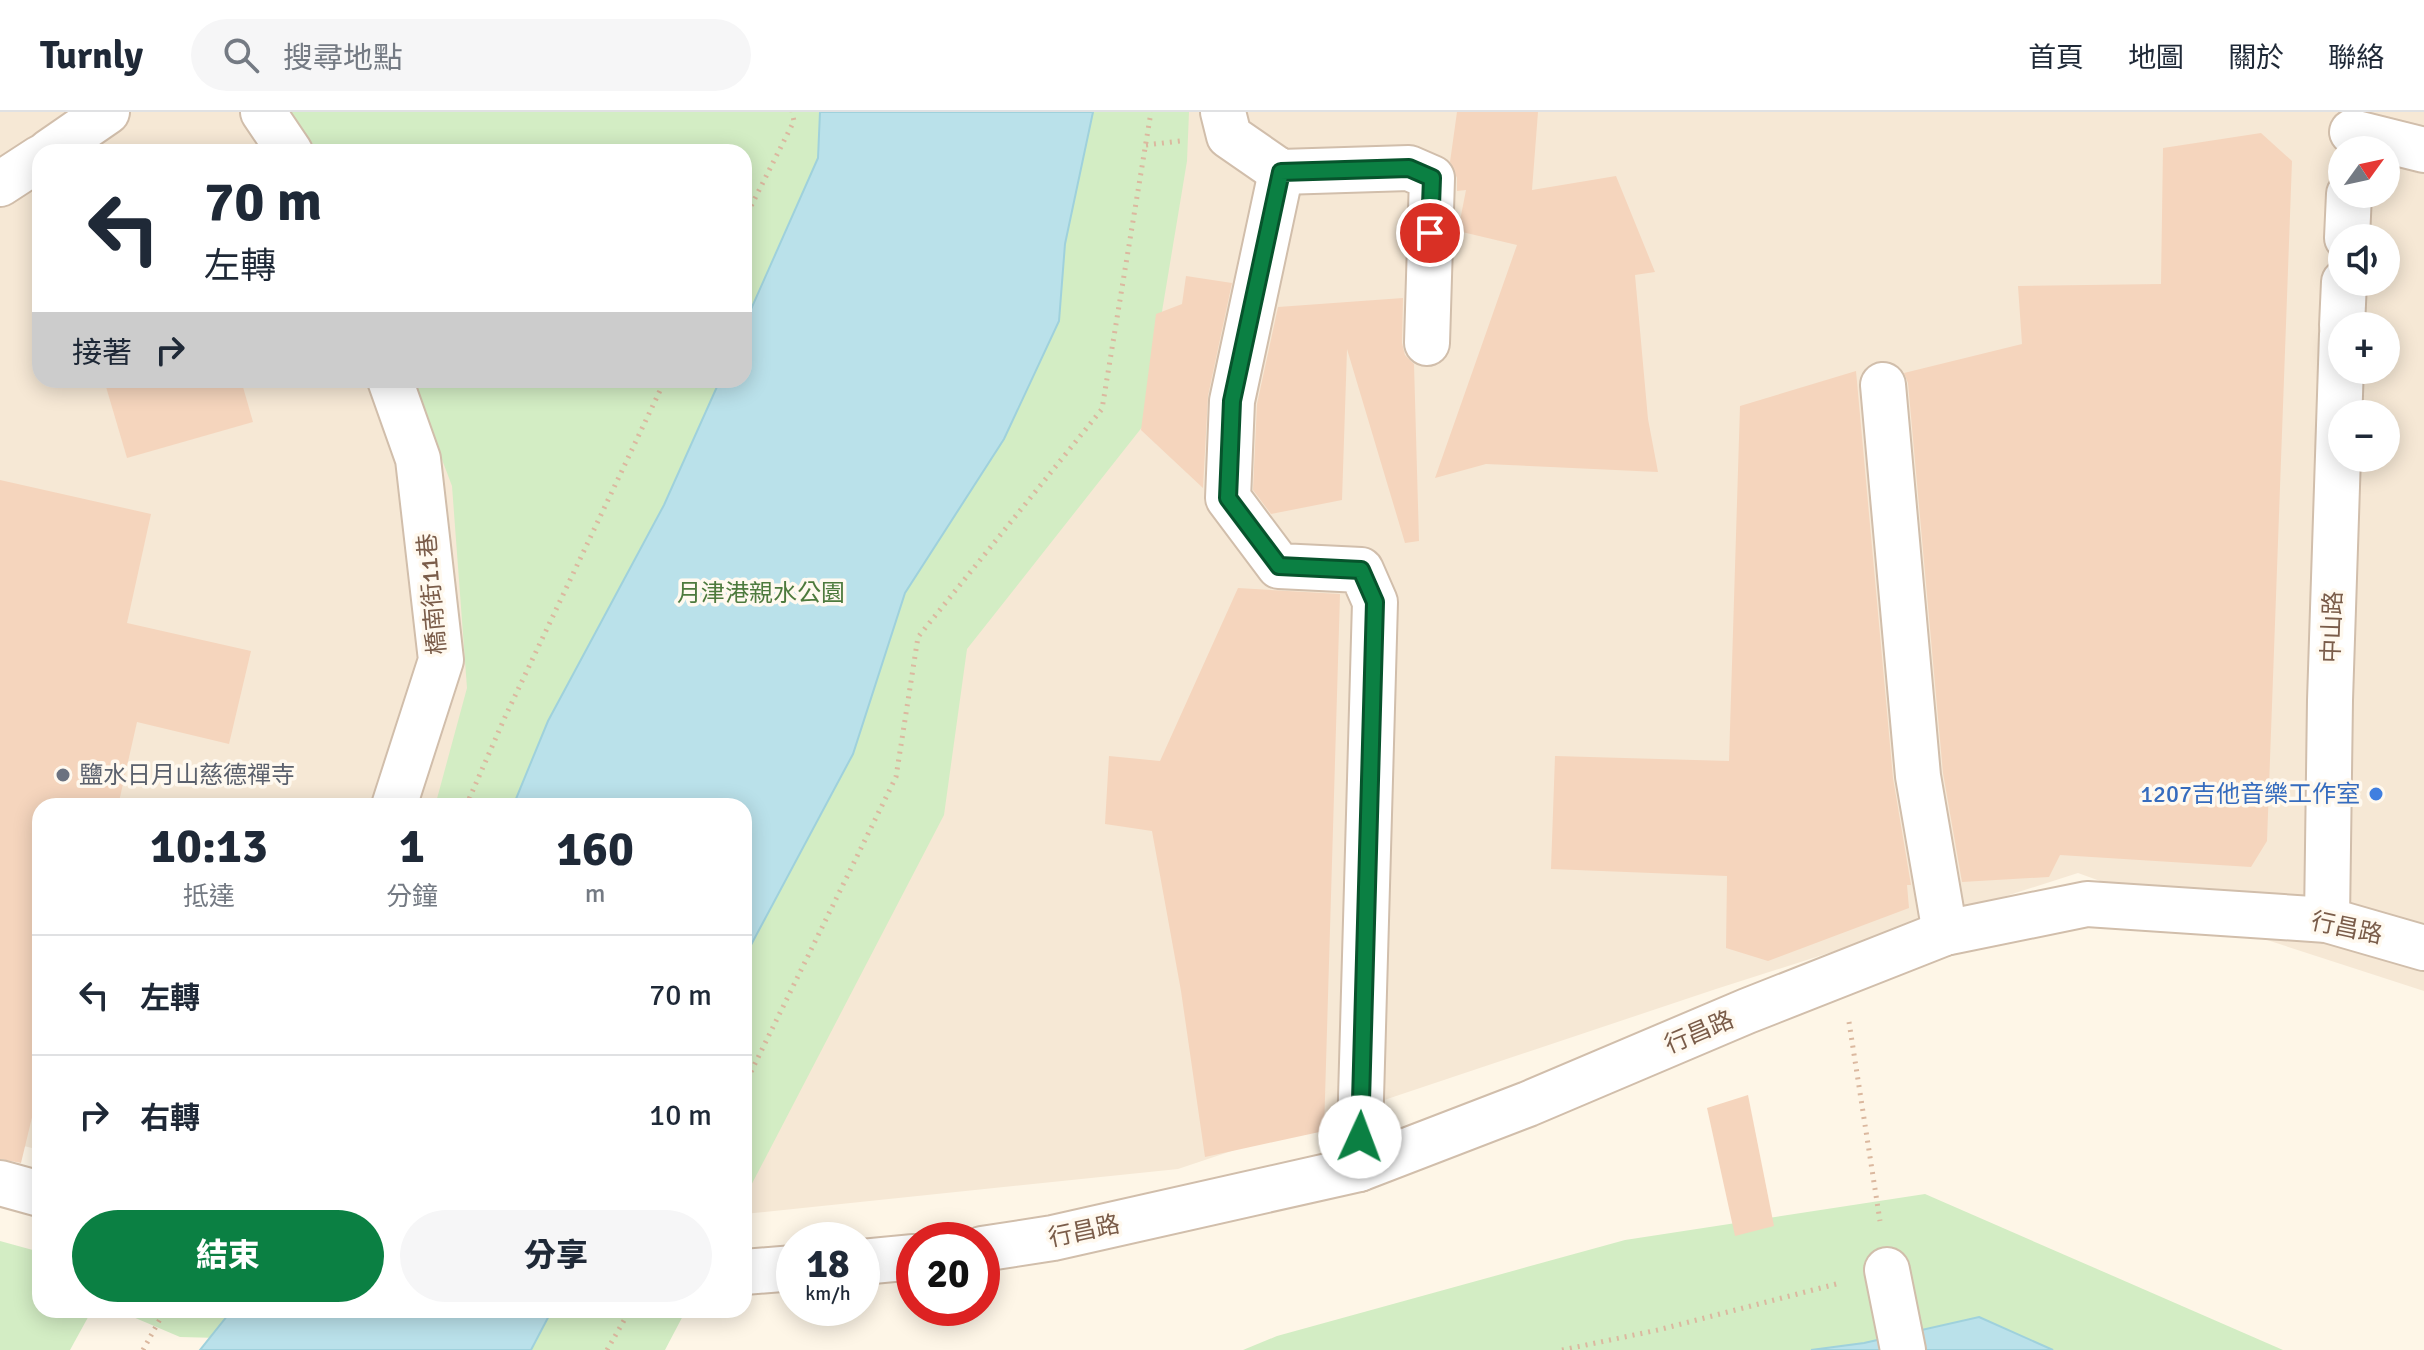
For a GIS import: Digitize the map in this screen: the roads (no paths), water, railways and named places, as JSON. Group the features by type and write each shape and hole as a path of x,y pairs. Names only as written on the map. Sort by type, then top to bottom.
{"street":[{"path":"61,144 107,112"},
{"path":"263,112 285,144"},
{"path":"1223,112 1229,136 1281,172 1409,168 1432,178 1427,343"},
{"path":"2351,131 2424,150"},
{"path":"0,184 32,163"},
{"path":"1281,172 1232,401 1228,498 1279,566 1361,570 1375,602 1359,1169"},
{"name":"中山路","path":"2327,920 2329,728 2340,384"},
{"path":"1883,385 1918,776 1945,933"},
{"name":"橋南街11巷","path":"393,388 418,459 441,660 397,798"},
{"name":"行昌路","path":"1000,1246 1053,1238 1359,1169 1528,1104 1945,933 2087,904 2327,920 2424,948"},
{"path":"0,1183 32,1192"},
{"path":"752,1272 776,1270"},
{"path":"1887,1270 1903,1350"}],"water":[{"path":"820,112 1093,112 1065,244 1059,321 1004,439 905,593 853,754 752,943 752,798 516,798 548,721 664,505 716,388 752,388 752,307 818,158"},
{"path":"1979,1317 2053,1350 1811,1350 1864,1343"},
{"path":"226,1318 548,1318 531,1350 200,1350"}],"place":[{"name":"鹽水日月山慈德禪寺","path":"63,775"},
{"name":"1207吉他音樂工作室","path":"2376,794"}],"park label":[{"name":"月津港親水公園","path":"761,593"}]}
